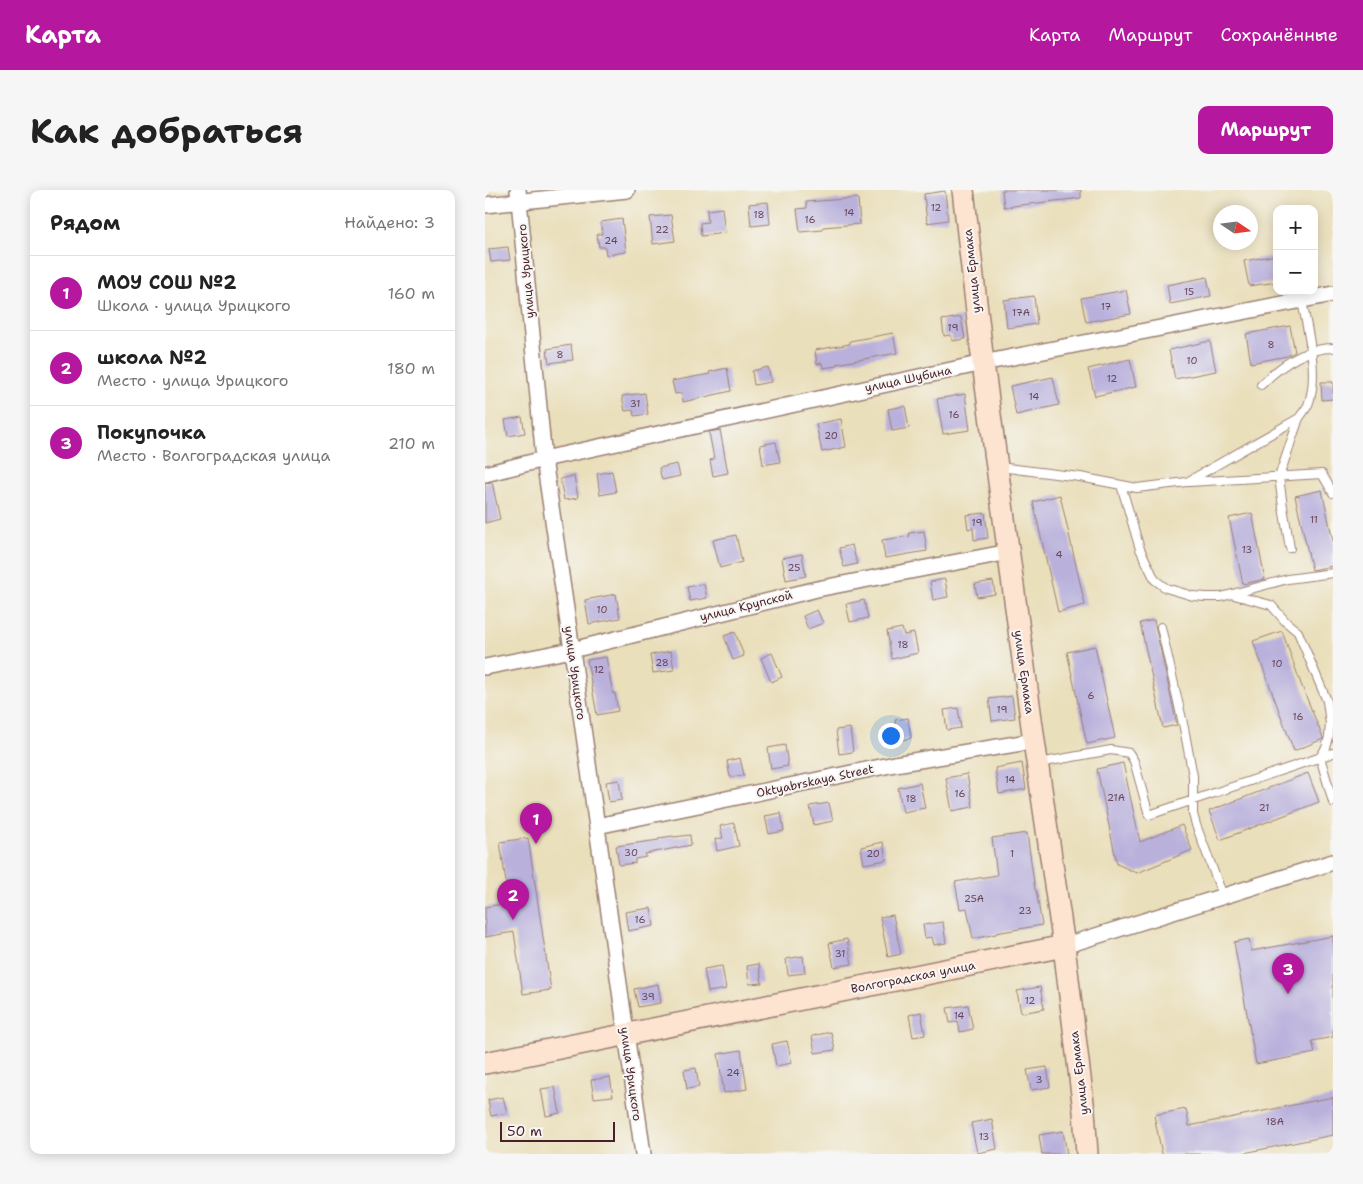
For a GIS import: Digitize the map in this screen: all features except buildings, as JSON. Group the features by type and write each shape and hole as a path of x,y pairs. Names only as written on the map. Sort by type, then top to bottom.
{"street":[{"path":"485,205 519,196 627,190"},
{"name":"улица Ермака","path":"963,190 983,363 1033,741 1064,946 1084,1112 1087,1154"},
{"name":"улица Урицкого","path":"519,196 544,459 643,1154"},
{"name":"улица Шубина","path":"485,474 544,459 983,363 1333,294"},
{"name":"улица Крупской","path":"485,667 572,650 817,589 1009,552"},
{"name":"Oktyabrskaya Street","path":"597,826 895,764 1033,741"},
{"name":"Волгоградская улица","path":"485,1063 1064,946 1333,862"}],"lane":[{"path":"1291,548 1279,476 1299,418 1308,406 1312,387 1311,352 1302,300"},
{"path":"1261,385 1275,371 1289,361 1311,352 1333,348"},
{"path":"1187,482 1299,418"},
{"path":"997,467 1080,477 1137,488 1187,482 1323,474 1333,493"},
{"path":"1121,485 1140,549 1155,580 1166,588 1206,598 1233,594 1288,579 1333,573"},
{"path":"1233,594 1271,605 1286,622 1299,632 1327,701 1330,724 1329,737 1327,748 1320,757"},
{"path":"1161,627 1193,776 1193,814 1223,896"},
{"path":"1037,763 1111,750 1129,753 1135,761 1149,815 1333,753"},
{"path":"1320,757 1333,802"}],"place":[{"name":"МОУ СОШ №2","path":"536,844"},
{"name":"школа №2","path":"513,920"},
{"name":"Покупочка","path":"1288,994"}]}
